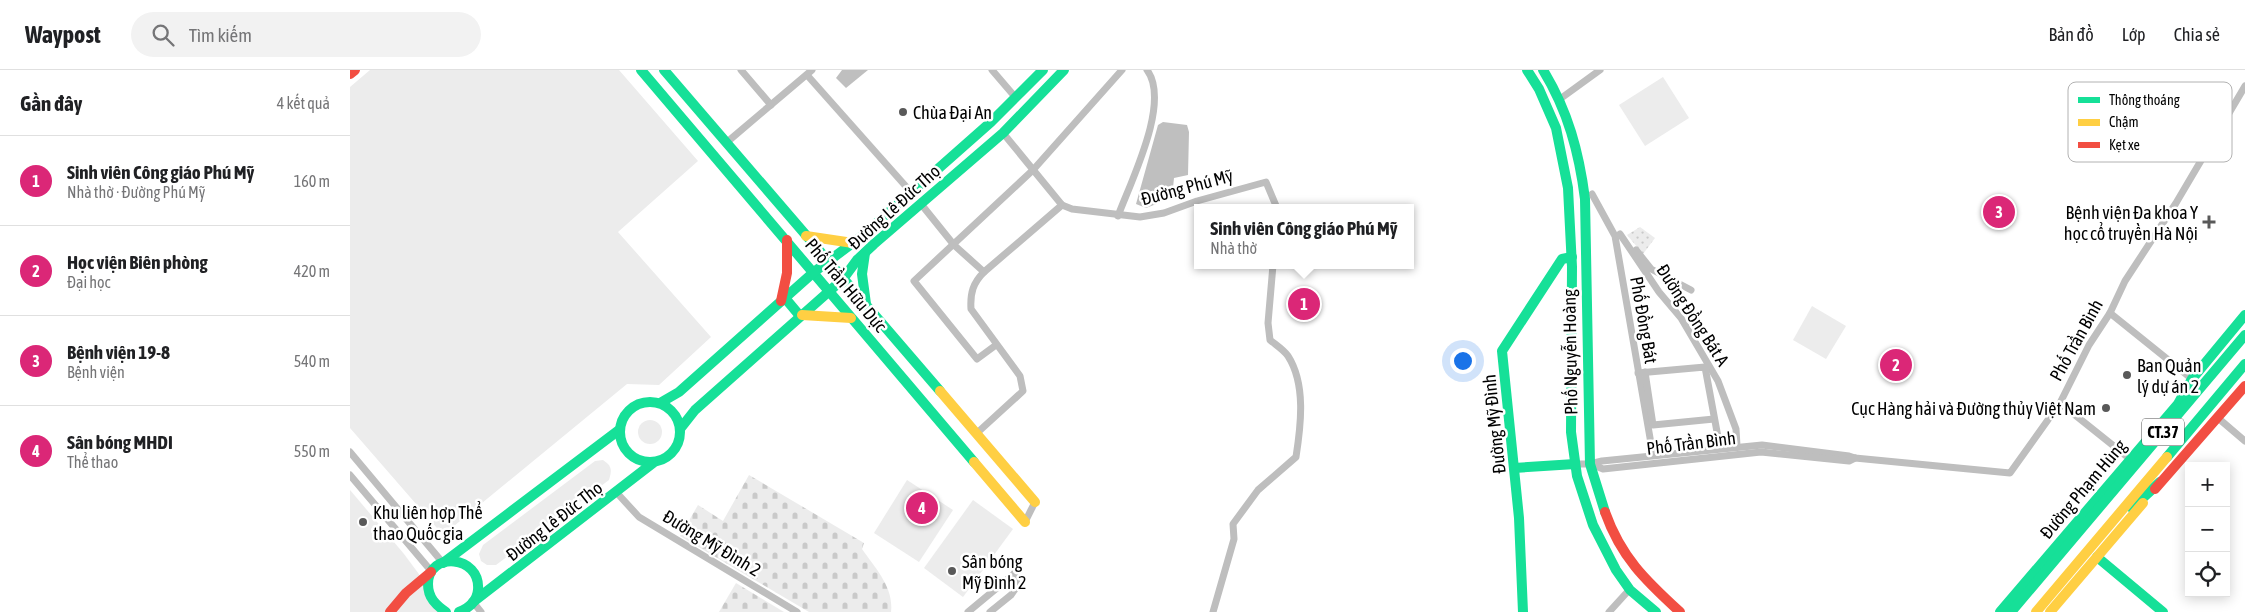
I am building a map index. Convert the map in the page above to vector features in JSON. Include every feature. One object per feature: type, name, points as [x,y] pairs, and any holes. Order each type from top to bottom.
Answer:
[{"type":"main road","points":[[350,74],[355,70]]},
{"type":"main road","name":"Phố Trần Hữu Dực","points":[[641,70],[1025,522]]},
{"type":"main road","name":"Phố Trần Hữu Dực","points":[[664,70],[1035,502]]},
{"type":"main road","name":"Đường Lê Đức Thọ","points":[[660,404],[679,392],[814,272],[862,236],[1016,98],[1043,70]]},
{"type":"main road","name":"Đường Lê Đức Thọ","points":[[680,429],[695,410],[843,278],[868,250],[1003,133],[1064,70]]},
{"type":"main road","name":"Phố Nguyễn Hoàng","points":[[1526,70],[1545,100],[1554,120],[1567,163],[1570,184],[1572,257],[1570,407],[1575,464],[1583,498],[1608,557],[1630,589],[1656,612]]},
{"type":"main road","name":"Phố Nguyễn Hoàng","points":[[1543,70],[1560,98],[1579,151],[1585,199],[1590,464],[1606,516],[1624,553],[1650,585],[1680,612]]},
{"type":"main road","points":[[795,224],[784,237],[787,273],[783,300],[801,315],[851,318]]},
{"type":"main road","points":[[806,236],[853,243]]},
{"type":"main road","points":[[862,236],[868,250],[862,274],[866,305]]},
{"type":"main road","name":"Đường Mỹ Đình","points":[[1524,612],[1514,468],[1502,351],[1562,259],[1572,257]]},
{"type":"main road","name":"Đường Phạm Hùng","points":[[2000,612],[2178,404],[2192,379],[2245,315]]},
{"type":"main road","points":[[2178,404],[2195,380],[2245,322]]},
{"type":"main road","name":"CT.37","points":[[2012,612],[2245,336]]},
{"type":"main road","name":"CT.37","points":[[2036,612],[2245,364]]},
{"type":"main road","points":[[2205,430],[2223,403],[2245,378]]},
{"type":"main road","points":[[2050,612],[2160,482],[2245,386]]},
{"type":"main road","points":[[650,402],[660,404],[669,409],[676,418],[680,429],[677,446],[672,453],[653,463],[640,461],[627,452],[622,446],[619,430],[625,414],[633,407],[650,402]]},
{"type":"main road","name":"Đường Lê Đức Thọ","points":[[432,572],[619,430]]},
{"type":"main road","points":[[2081,530],[2130,459]]},
{"type":"main road","name":"Đường Lê Đức Thọ","points":[[461,612],[617,493],[653,463]]},
{"type":"main road","name":"Phố Trần Bình","points":[[1514,468],[1575,464]]},
{"type":"main road","points":[[2095,542],[2160,482]]},
{"type":"main road","points":[[2097,557],[2163,612]]},
{"type":"main road","points":[[443,563],[456,561],[471,568],[479,583],[479,592],[474,602]]},
{"type":"main road","points":[[390,612],[406,593],[432,572]]},
{"type":"main road","points":[[432,572],[426,586],[428,595],[438,608],[446,612]]},
{"type":"street","points":[[741,70],[771,105]]},
{"type":"street","points":[[992,70],[1016,98]]},
{"type":"street","points":[[996,345],[977,359],[914,281],[1032,170],[1122,70]]},
{"type":"street","points":[[1118,216],[1154,119],[1156,100],[1152,76],[1148,70]]},
{"type":"street","points":[[1560,98],[1600,70]]},
{"type":"street","points":[[726,143],[810,72],[910,192]]},
{"type":"street","name":"Phố Trần Bình","points":[[2232,108],[2245,86]]},
{"type":"street","points":[[977,433],[1023,391],[1020,376],[971,309],[970,297],[974,282],[1062,205],[1003,133]]},
{"type":"street","name":"Phố Trần Bình","points":[[1575,464],[1590,464],[1602,461],[1737,446],[1762,445],[1855,458],[2010,473],[2060,403],[2089,345],[2110,313],[2136,264],[2200,162]]},
{"type":"street","name":"Đường Phú Mỹ","points":[[1062,205],[1072,209],[1118,216],[1140,217],[1164,213],[1197,201],[1266,182],[1274,204]]},
{"type":"street","name":"Phố Đồng Bát","points":[[1592,194],[1615,236],[1642,373],[1652,455]]},
{"type":"street","points":[[920,204],[954,244],[984,272]]},
{"type":"street","name":"Đường Đồng Bát A","points":[[1691,290],[1651,269],[1622,233],[1659,292],[1681,318],[1718,382],[1736,429],[1737,446]]},
{"type":"street","points":[[1214,612],[1234,538],[1233,524],[1258,490],[1296,457],[1301,429],[1298,382],[1287,354],[1270,340],[1268,323],[1273,269]]},
{"type":"street","points":[[2110,313],[2192,379]]},
{"type":"street","points":[[1714,419],[1653,425],[1642,373],[1704,367],[1720,448]]},
{"type":"street","points":[[2060,403],[2130,459]]},
{"type":"street","points":[[2218,418],[2245,441]]},
{"type":"street","points":[[350,452],[443,563]]},
{"type":"street","name":"Phố Trần Bình","points":[[1590,464],[1603,469],[1762,452],[1849,461],[1855,458]]},
{"type":"street","points":[[350,475],[432,572]]},
{"type":"street","name":"Đường Mỹ Đình 2","points":[[617,493],[639,517],[797,612]]},
{"type":"street","points":[[1025,522],[1035,502]]},
{"type":"street","points":[[990,612],[1011,595],[1018,585],[1015,573],[1016,563]]},
{"type":"street","points":[[968,612],[1015,573]]},
{"type":"street","points":[[1609,612],[1630,589]]},
{"type":"street","points":[[474,602],[481,612]]},
{"type":"green space","points":[[370,70],[619,70],[698,161],[618,232],[711,337],[659,385],[627,384],[443,535],[350,428],[350,87]]},
{"type":"green space","points":[[1663,77],[1689,118],[1645,146],[1619,105]]},
{"type":"green space","points":[[1640,227],[1655,238],[1643,254],[1627,235]]},
{"type":"green space","points":[[1812,306],[1846,326],[1826,359],[1793,340]]},
{"type":"green space","points":[[650,420],[659,423],[662,432],[659,441],[650,444],[641,441],[638,432],[641,423]]},
{"type":"green space","points":[[603,460],[610,468],[609,480],[496,565],[487,565],[481,561],[479,554],[483,545],[595,461]]},
{"type":"green space","points":[[749,475],[864,543],[862,549],[887,586],[890,594],[891,612],[809,612],[680,536],[698,505],[723,521]]},
{"type":"green space","points":[[907,480],[953,510],[919,562],[874,533]]},
{"type":"green space","name":"Khu liên hợp Thể thao Quốc gia","points":[[350,490],[404,554],[447,612],[350,612]]},
{"type":"green space","points":[[973,500],[1013,529],[963,597],[924,568]]},
{"type":"green space","points":[[736,583],[784,612],[719,612]]},
{"type":"shaded area","points":[[842,70],[868,70],[846,88],[836,78]]},
{"type":"shaded area","points":[[1163,122],[1187,125],[1189,132],[1188,175],[1174,178],[1172,198],[1146,208],[1136,204],[1158,125]]},
{"type":"traffic: fast","points":[[641,70],[974,462]]},
{"type":"traffic: fast","points":[[664,70],[940,391]]},
{"type":"traffic: fast","points":[[660,403],[679,392],[814,272],[862,236],[991,122],[1043,70]]},
{"type":"traffic: fast","points":[[680,429],[695,410],[843,279],[857,260],[874,244],[1003,133],[1064,70]]},
{"type":"traffic: fast","points":[[1527,70],[1539,89],[1556,128],[1568,188],[1572,267],[1571,432],[1577,476],[1593,525],[1616,570],[1630,590],[1656,612]]},
{"type":"traffic: fast","points":[[1543,70],[1566,116],[1576,148],[1585,199],[1590,464],[1605,512]]},
{"type":"traffic: fast","points":[[865,253],[862,274],[866,304]]},
{"type":"traffic: fast","points":[[1523,612],[1519,518],[1502,351],[1562,259],[1572,257]]},
{"type":"traffic: fast","points":[[785,298],[800,316]]},
{"type":"traffic: fast","points":[[2000,612],[2178,404],[2192,379],[2245,315]]},
{"type":"traffic: fast","points":[[2011,612],[2245,335]]},
{"type":"traffic: fast","points":[[2167,457],[2245,364]]},
{"type":"traffic: fast","points":[[644,402],[656,402],[667,407],[675,415],[680,426],[680,432],[678,444],[667,457],[656,462],[644,462],[633,457],[625,449],[620,438],[620,426],[625,415],[633,407],[644,402]]},
{"type":"traffic: fast","points":[[443,563],[619,430]]},
{"type":"traffic: fast","points":[[473,602],[653,463]]},
{"type":"traffic: fast","points":[[1514,468],[1575,464]]},
{"type":"traffic: fast","points":[[2132,508],[2160,482]]},
{"type":"traffic: fast","points":[[2097,557],[2163,612]]},
{"type":"traffic: fast","points":[[446,612],[433,601],[428,589],[430,573],[436,566],[445,562],[463,564],[477,578],[478,590],[476,598],[466,609],[459,612]]},
{"type":"traffic: slow","points":[[806,236],[853,243]]},
{"type":"traffic: slow","points":[[802,315],[851,318]]},
{"type":"traffic: slow","points":[[940,391],[1035,502]]},
{"type":"traffic: slow","points":[[2036,612],[2167,457]]},
{"type":"traffic: slow","points":[[974,462],[1025,522]]},
{"type":"traffic: slow","points":[[2050,612],[2143,503]]},
{"type":"traffic: jam","points":[[350,74],[355,70]]},
{"type":"traffic: jam","points":[[781,301],[787,273],[787,240]]},
{"type":"traffic: jam","points":[[2155,489],[2245,386]]},
{"type":"traffic: jam","points":[[1605,512],[1611,528],[1635,567],[1680,612]]},
{"type":"traffic: jam","points":[[390,612],[406,593],[431,572]]},
{"type":"place","name":"Chùa Đại An","points":[[903,112]]},
{"type":"place","name":"Bệnh viện 19-8","points":[[1999,212]]},
{"type":"place","name":"Bệnh viện Đa khoa Y học cổ truyền Hà Nội","points":[[2209,222]]},
{"type":"place","name":"Sinh viên Công giáo Phú Mỹ","points":[[1304,304]]},
{"type":"place","name":"Học viện Biên phòng","points":[[1896,365]]},
{"type":"place","name":"Ban Quản lý dự án 2","points":[[2127,375]]},
{"type":"place","name":"Cục Hàng hải và Đường thủy Việt Nam","points":[[2106,408]]},
{"type":"place","name":"Sân bóng MHDI","points":[[922,508]]},
{"type":"place","name":"Khu liên hợp Thể thao Quốc gia","points":[[363,522]]},
{"type":"place","name":"Sân bóng Mỹ Đình 2","points":[[952,571]]}]
